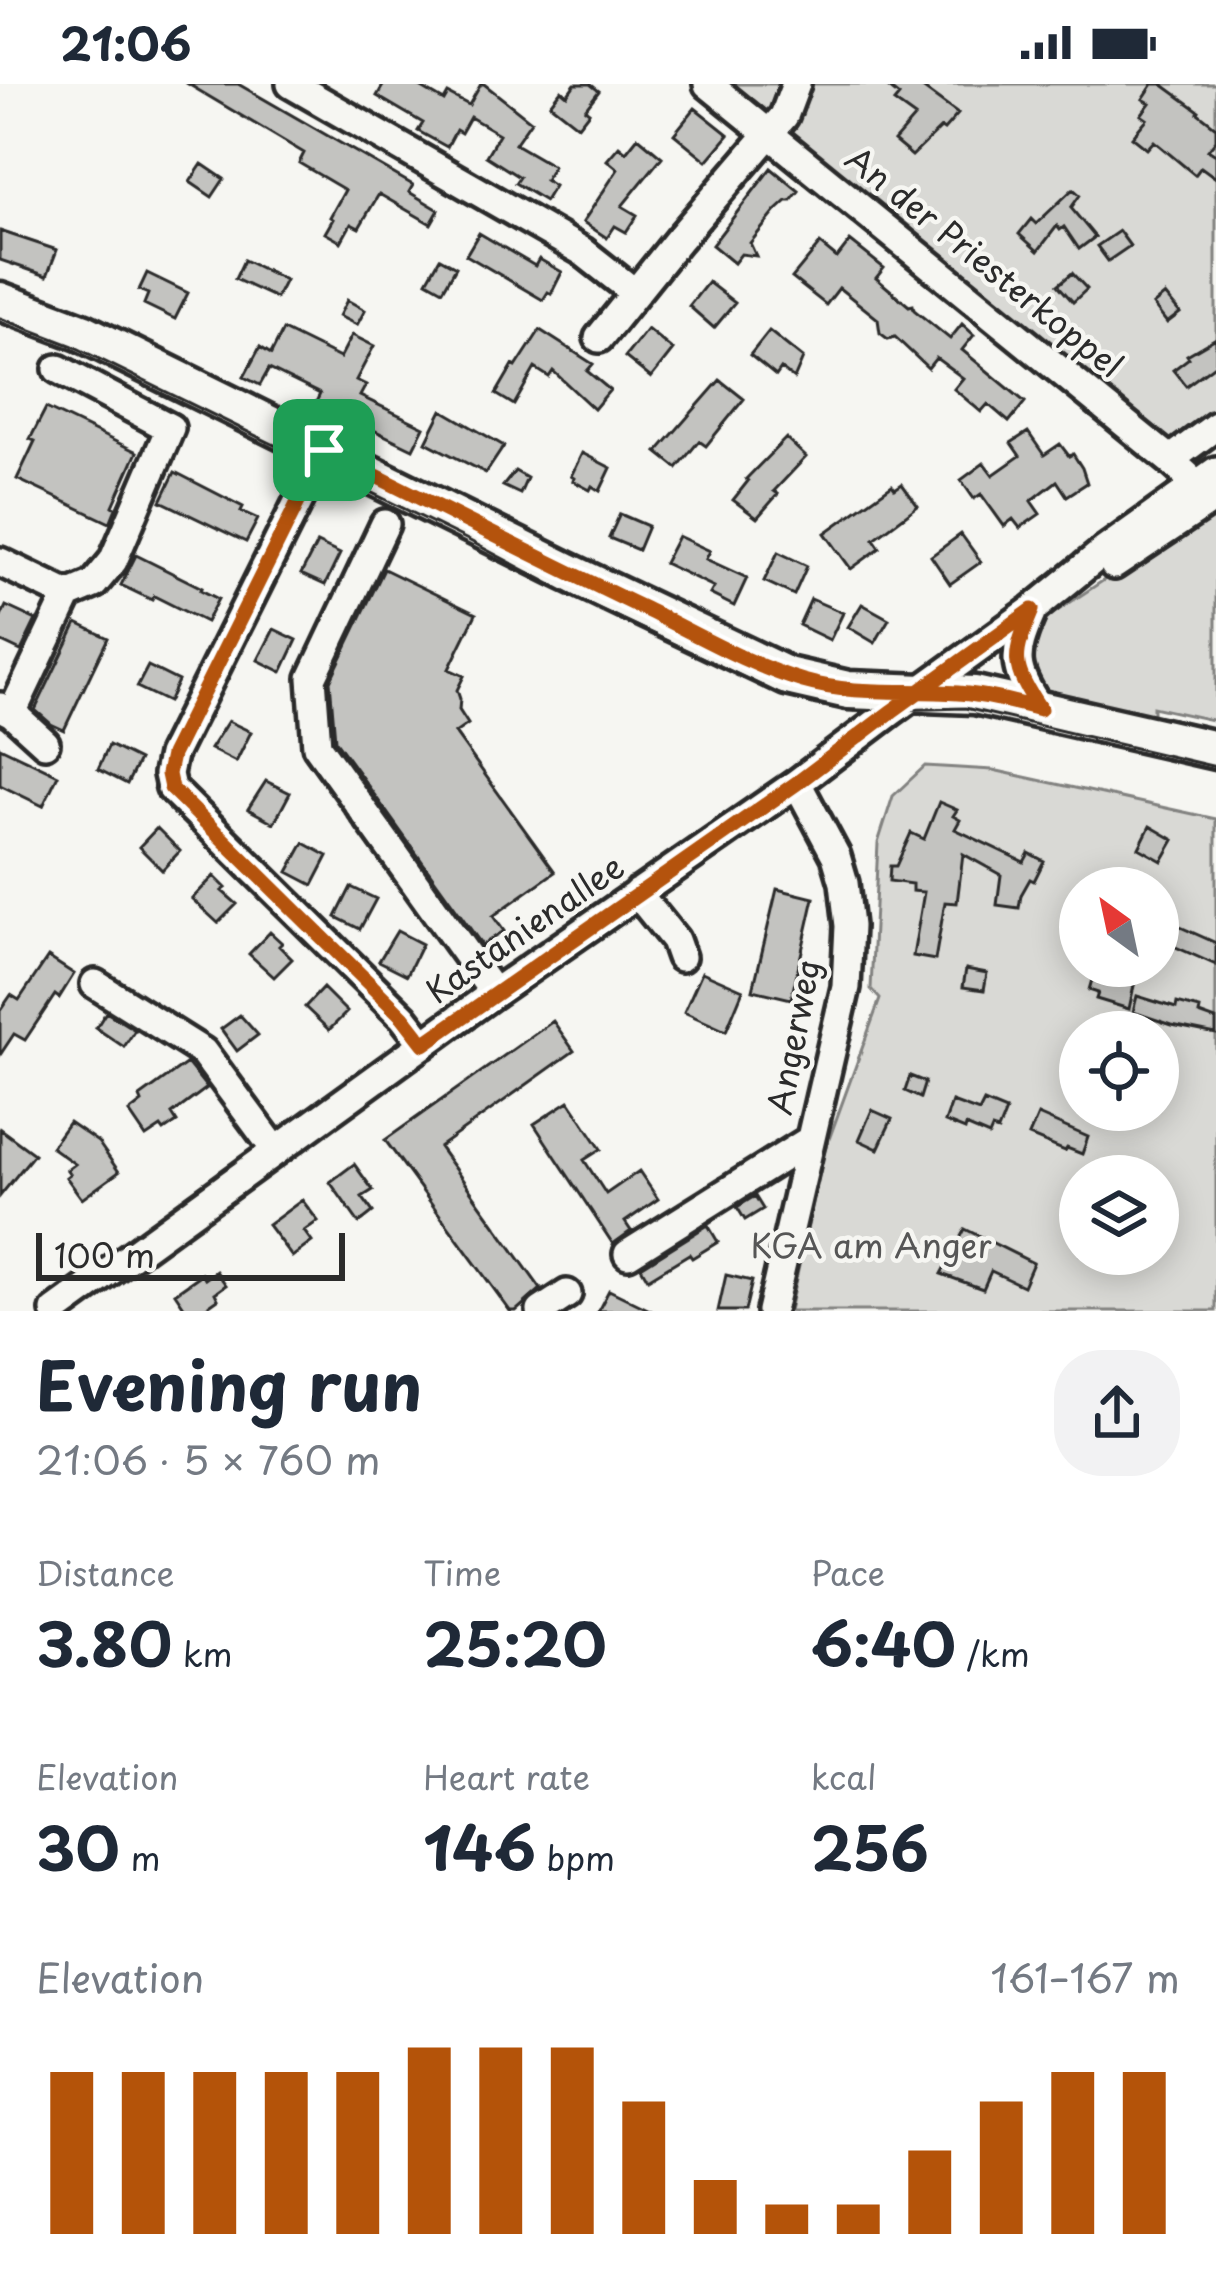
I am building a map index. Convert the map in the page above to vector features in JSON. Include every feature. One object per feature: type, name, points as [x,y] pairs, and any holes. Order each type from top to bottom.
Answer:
[{"type":"main road","points":[[0,301],[82,332],[787,676],[848,690],[975,695],[1216,750]]},
{"type":"street","points":[[291,84],[582,251],[634,292]]},
{"type":"street","name":"An der Priesterkoppel","points":[[708,84],[1170,460],[1211,488]]},
{"type":"street","points":[[599,338],[784,116],[796,84]]},
{"type":"street","points":[[45,743],[6,710],[68,595],[94,584],[112,561],[170,428],[58,369]]},
{"type":"street","points":[[1170,460],[1216,426]]},
{"type":"street","points":[[324,450],[172,755],[168,774],[171,788],[403,1017],[424,1044]]},
{"type":"street","name":"Kastanienallee","points":[[55,1311],[494,993],[797,783],[1034,609],[1104,550],[1211,488]]},
{"type":"street","points":[[385,524],[312,678],[316,746],[494,993]]},
{"type":"street","points":[[0,562],[68,595]]},
{"type":"street","points":[[1034,609],[1016,658],[1022,681],[1040,709]]},
{"type":"street","name":"Angerweg","points":[[771,1311],[846,987],[849,926],[839,864],[797,783]]},
{"type":"street","points":[[637,893],[675,940],[681,957]]},
{"type":"street","points":[[95,984],[203,1052],[276,1151]]},
{"type":"street","points":[[628,1254],[810,1140]]},
{"type":"street","points":[[541,1311],[567,1294]]},
{"type":"green space","points":[[722,84],[791,84],[769,123]]},
{"type":"green space","points":[[800,84],[1216,84],[1216,422],[1173,453],[782,133]]},
{"type":"green space","points":[[1216,506],[1216,721],[1153,707],[1153,722],[1033,692],[1027,640],[1039,623]]},
{"type":"green space","name":"KGA am Anger","points":[[925,766],[993,770],[1216,819],[1216,1311],[789,1311],[824,1153],[880,999],[871,989],[878,843],[893,796]]},
{"type":"building","points":[[188,84],[238,84],[413,185],[409,192],[439,210],[431,224],[379,194],[359,228],[351,224],[341,242],[325,233],[345,190],[299,163],[304,153]]},
{"type":"building","points":[[384,84],[415,84],[444,101],[448,94],[469,105],[484,84],[531,121],[515,144],[553,166],[545,180],[554,186],[545,201],[515,183],[519,177],[486,156],[499,134],[470,117],[447,147],[418,131],[423,123],[377,96]]},
{"type":"building","points":[[575,84],[590,84],[599,91],[578,126],[550,104],[561,90],[567,95]]},
{"type":"building","points":[[884,84],[917,84],[958,114],[912,156],[894,141],[915,117],[894,102],[899,96]]},
{"type":"building","points":[[1153,84],[1162,84],[1216,127],[1216,140],[1208,150],[1216,155],[1216,178],[1201,167],[1195,175],[1154,141],[1147,149],[1132,137],[1147,119],[1141,115],[1150,103],[1143,99]]},
{"type":"building","points":[[695,108],[729,135],[707,161],[674,134]]},
{"type":"building","points":[[638,137],[662,157],[622,206],[637,215],[626,232],[615,226],[607,238],[583,222],[618,169],[607,160],[619,146],[626,152]]},
{"type":"building","points":[[202,164],[224,179],[212,197],[190,182]]},
{"type":"building","points":[[771,168],[799,191],[750,243],[756,256],[741,254],[734,263],[712,245]]},
{"type":"building","points":[[1073,189],[1080,195],[1071,208],[1095,237],[1079,249],[1064,227],[1057,226],[1038,251],[1019,234],[1031,219],[1036,224]]},
{"type":"building","points":[[0,231],[57,250],[47,276],[0,260]]},
{"type":"building","points":[[1119,231],[1130,246],[1108,261],[1097,246]]},
{"type":"building","points":[[479,233],[535,266],[539,259],[562,272],[551,294],[543,300],[466,255]]},
{"type":"building","points":[[850,241],[884,268],[876,278],[950,339],[962,324],[974,335],[962,350],[1025,402],[1009,422],[988,404],[981,412],[954,389],[963,378],[936,358],[928,368],[895,337],[888,339],[880,333],[878,319],[839,288],[826,305],[792,278],[820,244],[837,258]]},
{"type":"building","points":[[440,258],[456,267],[443,290],[427,281]]},
{"type":"building","points":[[244,260],[285,280],[276,298],[235,279]]},
{"type":"building","points":[[147,273],[188,293],[175,319],[144,304],[148,294],[139,290]]},
{"type":"building","points":[[1072,273],[1087,289],[1073,302],[1058,285]]},
{"type":"building","points":[[708,282],[735,303],[714,328],[689,306]]},
{"type":"building","points":[[1165,295],[1180,313],[1167,323],[1153,305]]},
{"type":"building","points":[[347,300],[365,310],[357,325],[339,316]]},
{"type":"building","points":[[647,329],[673,350],[651,378],[625,357]]},
{"type":"building","points":[[283,330],[340,358],[352,335],[374,346],[356,380],[366,385],[360,396],[424,427],[413,449],[316,402],[320,394],[269,369],[260,385],[244,377],[260,347],[271,354]]},
{"type":"building","points":[[540,330],[593,364],[587,371],[610,390],[594,409],[553,371],[549,377],[535,368],[514,405],[496,394]]},
{"type":"building","points":[[769,331],[803,358],[794,379],[781,369],[776,376],[750,355]]},
{"type":"building","points":[[1216,338],[1216,364],[1186,386],[1173,370],[1187,355]]},
{"type":"building","points":[[720,380],[744,399],[706,446],[699,441],[677,468],[657,452]]},
{"type":"building","points":[[46,408],[137,452],[110,523],[17,479]]},
{"type":"building","points":[[442,410],[504,446],[486,473],[426,442]]},
{"type":"building","points":[[1028,432],[1044,455],[1060,444],[1069,456],[1073,454],[1087,483],[1067,496],[1057,481],[1031,501],[1040,514],[1020,528],[1013,519],[1004,526],[981,494],[974,499],[961,480],[984,463],[993,475],[1020,456],[1011,443]]},
{"type":"building","points":[[786,438],[806,457],[774,491],[778,494],[757,518],[733,500],[746,479]]},
{"type":"building","points":[[582,453],[611,468],[600,491],[573,481]]},
{"type":"building","points":[[515,471],[527,478],[520,494],[503,486]]},
{"type":"building","points":[[175,472],[258,519],[246,542],[161,501]]},
{"type":"building","points":[[902,484],[918,506],[874,539],[880,548],[851,569],[825,533],[892,485],[895,489]]},
{"type":"building","points":[[620,514],[648,526],[638,550],[609,538]]},
{"type":"building","points":[[961,534],[981,562],[950,584],[931,556]]},
{"type":"building","points":[[678,536],[710,551],[706,559],[747,578],[734,606],[710,594],[714,587],[664,563]]},
{"type":"building","points":[[317,543],[340,554],[325,585],[301,574]]},
{"type":"building","points":[[778,552],[807,566],[794,595],[764,581]]},
{"type":"building","points":[[136,555],[218,599],[206,622],[121,585]]},
{"type":"building","points":[[384,569],[476,614],[449,669],[464,676],[457,690],[459,710],[468,724],[455,733],[555,872],[493,916],[504,931],[482,945],[335,740],[330,681]]},
{"type":"building","points":[[811,599],[843,613],[830,640],[799,625]]},
{"type":"building","points":[[862,604],[889,619],[875,643],[848,627]]},
{"type":"building","points":[[6,606],[36,620],[21,651],[0,641],[0,619]]},
{"type":"building","points":[[77,623],[108,638],[64,730],[35,710]]},
{"type":"building","points":[[274,629],[297,640],[282,672],[258,660]]},
{"type":"building","points":[[148,666],[178,681],[168,702],[137,687]]},
{"type":"building","points":[[228,721],[251,732],[236,762],[210,749]]},
{"type":"building","points":[[109,745],[139,760],[127,784],[98,769]]},
{"type":"building","points":[[0,747],[58,775],[43,806],[0,785]]},
{"type":"building","points":[[266,781],[290,793],[274,823],[248,809]]},
{"type":"building","points":[[939,802],[957,810],[953,816],[960,820],[955,829],[1024,862],[1029,853],[1044,861],[1021,895],[1019,908],[997,905],[1001,875],[963,854],[957,903],[945,902],[935,960],[913,956],[924,892],[912,891],[912,884],[889,881],[890,866],[896,866],[911,833],[924,839]]},
{"type":"building","points":[[1150,826],[1174,840],[1162,861],[1139,848]]},
{"type":"building","points":[[157,828],[180,851],[162,870],[139,847]]},
{"type":"building","points":[[304,843],[328,856],[313,885],[288,872]]},
{"type":"building","points":[[214,876],[237,904],[218,923],[192,899]]},
{"type":"building","points":[[351,887],[376,899],[360,929],[336,917]]},
{"type":"building","points":[[777,889],[814,898],[791,999],[753,990]]},
{"type":"building","points":[[1179,926],[1216,943],[1216,965],[1179,948]]},
{"type":"building","points":[[397,931],[422,944],[407,975],[379,961]]},
{"type":"building","points":[[270,932],[292,959],[274,977],[249,954]]},
{"type":"building","points":[[48,957],[74,974],[25,1040],[14,1034],[0,1055],[0,1011],[11,995],[19,1000]]},
{"type":"building","points":[[966,969],[987,973],[984,990],[963,987]]},
{"type":"building","points":[[702,972],[743,990],[726,1031],[684,1012]]},
{"type":"building","points":[[1134,987],[1129,1009],[1096,999],[1098,993],[1089,990]]},
{"type":"building","points":[[323,988],[347,1012],[329,1030],[305,1007]]},
{"type":"building","points":[[1137,996],[1176,1008],[1177,1003],[1200,1009],[1199,1014],[1216,1020],[1216,1034],[1179,1026],[1179,1011],[1133,1011]]},
{"type":"building","points":[[106,1012],[135,1030],[124,1047],[96,1028]]},
{"type":"building","points":[[240,1015],[258,1035],[237,1051],[221,1029]]},
{"type":"building","points":[[553,1021],[574,1051],[439,1147],[541,1289],[510,1311],[385,1140]]},
{"type":"building","points":[[187,1063],[207,1088],[172,1114],[177,1122],[146,1137],[129,1112],[142,1102],[140,1097]]},
{"type":"building","points":[[910,1076],[925,1082],[920,1098],[905,1091]]},
{"type":"building","points":[[569,1101],[601,1149],[584,1160],[606,1194],[639,1171],[658,1199],[625,1222],[631,1231],[613,1244],[534,1124]]},
{"type":"building","points":[[952,1102],[979,1112],[984,1102],[1006,1111],[998,1131],[992,1129],[989,1136],[945,1122]]},
{"type":"building","points":[[872,1110],[892,1119],[878,1149],[859,1140]]},
{"type":"building","points":[[1038,1115],[1059,1124],[1059,1131],[1088,1137],[1082,1154],[1029,1136]]},
{"type":"building","points":[[69,1122],[98,1142],[119,1172],[82,1199],[66,1177],[75,1164],[51,1147]]},
{"type":"building","points":[[0,1129],[34,1154],[0,1196]]},
{"type":"building","points":[[354,1164],[373,1190],[362,1197],[373,1212],[359,1223],[330,1182]]},
{"type":"building","points":[[755,1196],[763,1209],[745,1220],[737,1207]]},
{"type":"building","points":[[302,1200],[318,1221],[304,1231],[312,1242],[292,1257],[268,1225]]},
{"type":"building","points":[[708,1225],[718,1242],[648,1279],[641,1267]]},
{"type":"building","points":[[965,1229],[1033,1263],[1023,1286],[991,1271],[983,1289],[941,1274]]},
{"type":"building","points":[[216,1271],[226,1285],[215,1293],[218,1299],[201,1311],[187,1311],[175,1293],[202,1274],[205,1279]]},
{"type":"building","points":[[726,1275],[752,1281],[745,1311],[718,1311]]},
{"type":"building","points":[[609,1290],[652,1311],[598,1311]]},
{"type":"tram line","points":[[0,318],[73,346],[779,694],[854,711],[965,708],[1216,767]]},
{"type":"route","points":[[324,450],[172,755],[168,774],[171,788],[403,1017],[424,1044],[842,751],[892,711],[918,692],[1032,610],[1016,658],[1022,681],[1040,709],[957,693],[937,692],[918,692],[870,692],[848,690],[787,676],[324,450]]}]
